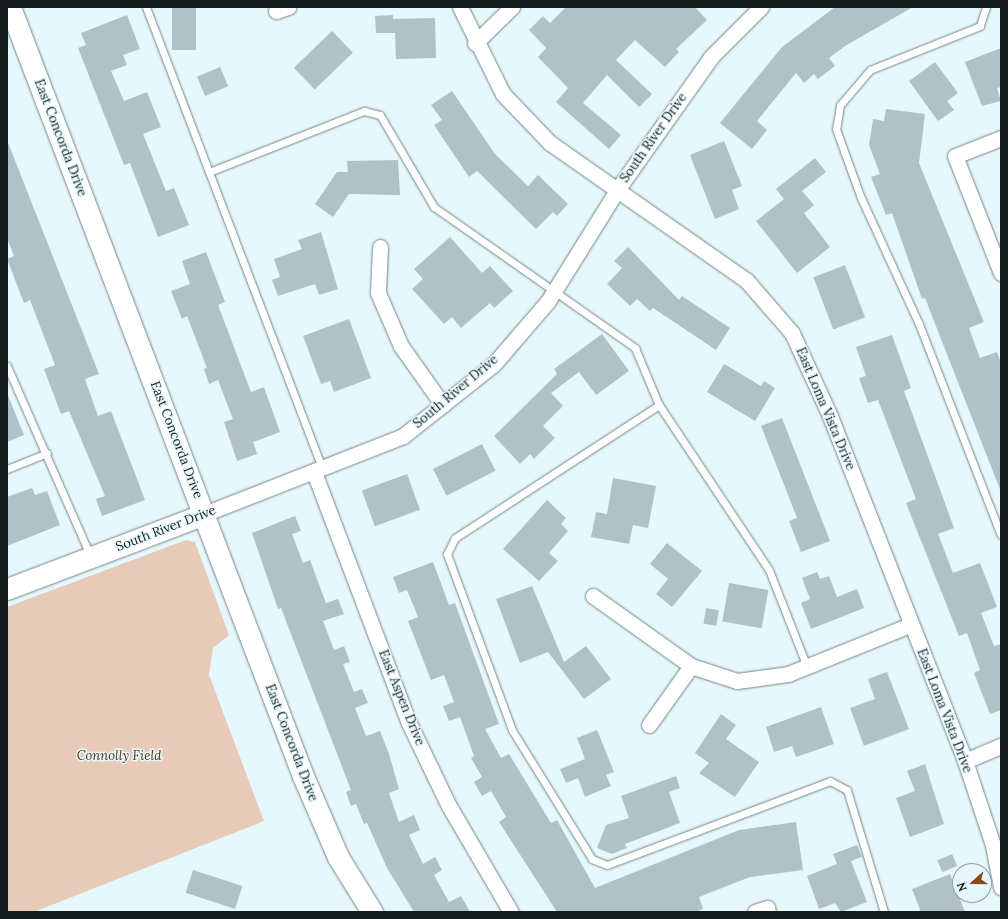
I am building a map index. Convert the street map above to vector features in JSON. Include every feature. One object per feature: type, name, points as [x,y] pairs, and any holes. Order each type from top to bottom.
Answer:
[{"type":"street","name":"East Concorda Drive","points":[[10,7],[303,776],[338,857],[372,912]]},
{"type":"street","name":"East Loma Vista Drive","points":[[460,7],[475,43],[503,94],[539,132],[617,190],[746,280],[792,333],[830,416],[964,761],[993,845],[1001,887]]},
{"type":"street","points":[[475,43],[512,7]]},
{"type":"street","name":"South River Drive","points":[[7,589],[403,436],[443,406],[494,364],[554,290],[617,190],[711,57],[761,7]]},
{"type":"street","points":[[1001,138],[955,156],[1001,273]]},
{"type":"street","points":[[380,247],[378,293],[401,346],[443,406]]},
{"type":"street","name":"East Aspen Drive","points":[[318,470],[409,723],[449,806],[511,912]]},
{"type":"street","points":[[593,596],[691,666],[737,681],[788,674],[910,625]]},
{"type":"street","points":[[649,725],[691,666]]},
{"type":"street","points":[[964,761],[1001,746]]},
{"type":"lane","points":[[146,7],[209,172],[318,470]]},
{"type":"lane","points":[[986,7],[980,26],[870,70],[840,105],[836,129],[861,198],[934,358],[1001,535]]},
{"type":"lane","points":[[209,172],[364,111],[380,115],[434,207],[635,348],[659,404],[768,570],[806,667]]},
{"type":"lane","points":[[7,366],[47,453],[91,557]]},
{"type":"lane","points":[[659,404],[455,538],[447,554],[512,730],[592,859],[607,865],[830,781],[847,790],[884,912]]},
{"type":"lane","points":[[7,468],[47,453]]},
{"type":"green space","name":"Connolly Field","points":[[186,540],[195,542],[229,635],[213,648],[209,675],[264,821],[34,912],[7,912],[7,607]]},
{"type":"building","points":[[172,7],[196,7],[196,50],[172,50]]},
{"type":"building","points":[[566,7],[695,7],[707,20],[676,49],[679,52],[665,67],[635,40],[616,60],[652,94],[639,107],[607,75],[583,103],[621,135],[609,149],[556,102],[568,88],[538,57],[546,48],[529,30],[543,16],[550,23]]},
{"type":"building","points":[[835,7],[913,7],[845,46],[829,58],[835,66],[818,79],[814,74],[804,83],[796,73],[757,121],[767,130],[752,149],[720,123],[782,47]]},
{"type":"building","points":[[127,15],[140,49],[123,55],[127,65],[111,71],[124,101],[147,92],[161,127],[143,134],[166,191],[174,188],[189,225],[158,237],[130,163],[124,165],[78,48],[86,45],[81,33]]},
{"type":"building","points":[[393,15],[393,19],[435,18],[436,58],[396,59],[395,33],[376,33],[375,16]]},
{"type":"building","points":[[332,31],[353,53],[315,89],[294,68]]},
{"type":"building","points":[[1001,48],[1001,87],[997,88],[1001,101],[982,106],[965,62]]},
{"type":"building","points":[[935,62],[958,93],[947,101],[954,110],[938,121],[909,81]]},
{"type":"building","points":[[220,67],[228,86],[205,96],[197,77]]},
{"type":"building","points":[[452,91],[495,154],[528,186],[538,175],[568,204],[557,216],[553,212],[536,229],[477,171],[469,177],[434,125],[442,120],[431,105]]},
{"type":"building","points":[[886,109],[925,114],[919,163],[984,322],[969,328],[980,358],[997,352],[1001,363],[1001,492],[925,298],[922,299],[892,213],[886,215],[871,177],[880,174],[869,145],[873,119],[884,121]]},
{"type":"building","points":[[7,140],[99,374],[85,379],[98,416],[111,411],[145,500],[102,516],[96,499],[105,496],[69,411],[61,414],[44,369],[55,365],[30,300],[24,303],[7,259],[14,256],[7,238]]},
{"type":"building","points":[[724,141],[742,186],[732,190],[739,209],[715,219],[690,155]]},
{"type":"building","points":[[815,158],[826,172],[802,191],[814,205],[804,213],[830,247],[797,273],[756,221],[784,199],[776,189]]},
{"type":"building","points":[[398,160],[400,195],[349,194],[333,217],[315,204],[337,172],[348,172],[347,161]]},
{"type":"building","points":[[321,232],[338,289],[319,295],[315,284],[278,296],[272,280],[280,277],[274,259],[302,249],[298,240]]},
{"type":"building","points":[[450,237],[482,273],[490,266],[513,291],[494,308],[490,303],[461,328],[452,317],[444,324],[412,289],[423,279],[414,269]]},
{"type":"building","points":[[628,247],[679,300],[682,296],[730,328],[716,350],[653,308],[650,311],[637,299],[630,306],[607,284],[622,268],[614,261]]},
{"type":"building","points":[[206,252],[225,302],[218,305],[251,392],[264,387],[280,432],[253,442],[257,454],[237,461],[224,422],[233,419],[218,380],[209,384],[204,369],[207,368],[187,316],[182,319],[171,291],[190,284],[182,261]]},
{"type":"building","points":[[845,265],[865,317],[833,329],[813,277]]},
{"type":"building","points":[[349,319],[371,378],[334,392],[330,381],[321,384],[303,336]]},
{"type":"building","points":[[602,334],[629,371],[596,395],[579,372],[551,393],[563,406],[543,426],[555,438],[534,459],[530,454],[520,464],[494,436],[557,374],[554,369]]},
{"type":"building","points":[[892,335],[911,388],[904,391],[954,528],[938,534],[953,573],[980,563],[997,607],[981,613],[994,646],[1001,644],[1001,710],[990,714],[974,673],[980,670],[967,633],[959,636],[906,503],[916,499],[878,400],[868,403],[859,378],[866,376],[856,347]]},
{"type":"building","points":[[724,364],[761,386],[764,381],[775,388],[755,421],[707,392]]},
{"type":"building","points":[[7,393],[24,435],[7,442]]},
{"type":"building","points":[[782,418],[830,541],[801,552],[789,521],[797,518],[761,426]]},
{"type":"building","points":[[482,444],[496,471],[447,496],[433,469]]},
{"type":"building","points":[[407,474],[420,510],[375,526],[362,490]]},
{"type":"building","points":[[613,478],[656,486],[648,528],[633,525],[629,544],[591,537],[596,512],[607,514]]},
{"type":"building","points":[[32,488],[35,495],[47,491],[60,525],[7,546],[7,497]]},
{"type":"building","points":[[547,500],[566,518],[561,524],[568,531],[549,553],[558,561],[539,581],[503,549]]},
{"type":"building","points":[[295,516],[301,531],[292,534],[303,563],[310,560],[326,603],[338,599],[344,614],[323,621],[334,650],[344,646],[350,662],[343,664],[354,692],[362,689],[368,703],[355,708],[366,736],[380,731],[389,754],[399,789],[389,793],[399,822],[414,815],[420,830],[409,835],[423,864],[435,857],[442,870],[434,875],[449,902],[461,896],[470,912],[414,912],[387,868],[367,823],[364,824],[356,804],[351,806],[346,792],[351,790],[281,608],[278,609],[252,533]]},
{"type":"building","points":[[667,543],[702,571],[672,607],[656,594],[668,579],[650,564]]},
{"type":"building","points":[[433,562],[449,605],[455,603],[499,724],[485,729],[501,758],[509,754],[551,823],[557,820],[595,888],[739,830],[796,822],[803,870],[750,877],[699,897],[703,909],[695,912],[557,912],[499,822],[506,817],[491,791],[482,796],[474,782],[482,777],[471,758],[474,756],[460,717],[449,721],[443,706],[454,702],[444,675],[431,680],[408,621],[418,617],[407,590],[399,593],[393,577]]},
{"type":"building","points":[[817,572],[820,579],[829,576],[837,597],[857,589],[864,608],[811,629],[801,603],[810,599],[802,578]]},
{"type":"building","points":[[729,583],[768,590],[762,628],[722,621]]},
{"type":"building","points":[[532,586],[564,662],[586,646],[611,679],[584,699],[548,652],[520,663],[496,599]]},
{"type":"building","points":[[706,608],[719,610],[716,626],[703,624]]},
{"type":"building","points":[[887,672],[909,729],[864,746],[850,708],[875,699],[868,679]]},
{"type":"building","points":[[821,707],[834,744],[796,757],[792,746],[774,752],[766,727]]},
{"type":"building","points":[[721,714],[736,725],[726,739],[759,762],[735,797],[699,773],[709,763],[695,753]]},
{"type":"building","points":[[597,730],[614,772],[606,775],[611,786],[585,797],[578,778],[566,783],[560,769],[585,759],[577,738]]},
{"type":"building","points":[[925,764],[944,824],[910,837],[896,798],[915,791],[907,771]]},
{"type":"building","points":[[676,776],[680,788],[669,792],[680,823],[625,844],[627,848],[612,854],[597,848],[606,825],[629,818],[621,796]]},
{"type":"building","points":[[857,845],[862,857],[851,861],[867,902],[841,912],[835,903],[819,909],[807,876],[837,864],[833,854]]},
{"type":"building","points":[[952,854],[956,863],[952,863],[952,868],[942,872],[937,860]]},
{"type":"building","points":[[193,870],[242,886],[235,909],[186,893]]},
{"type":"building","points":[[950,874],[952,879],[952,903],[961,903],[965,912],[921,912],[912,889]]}]
